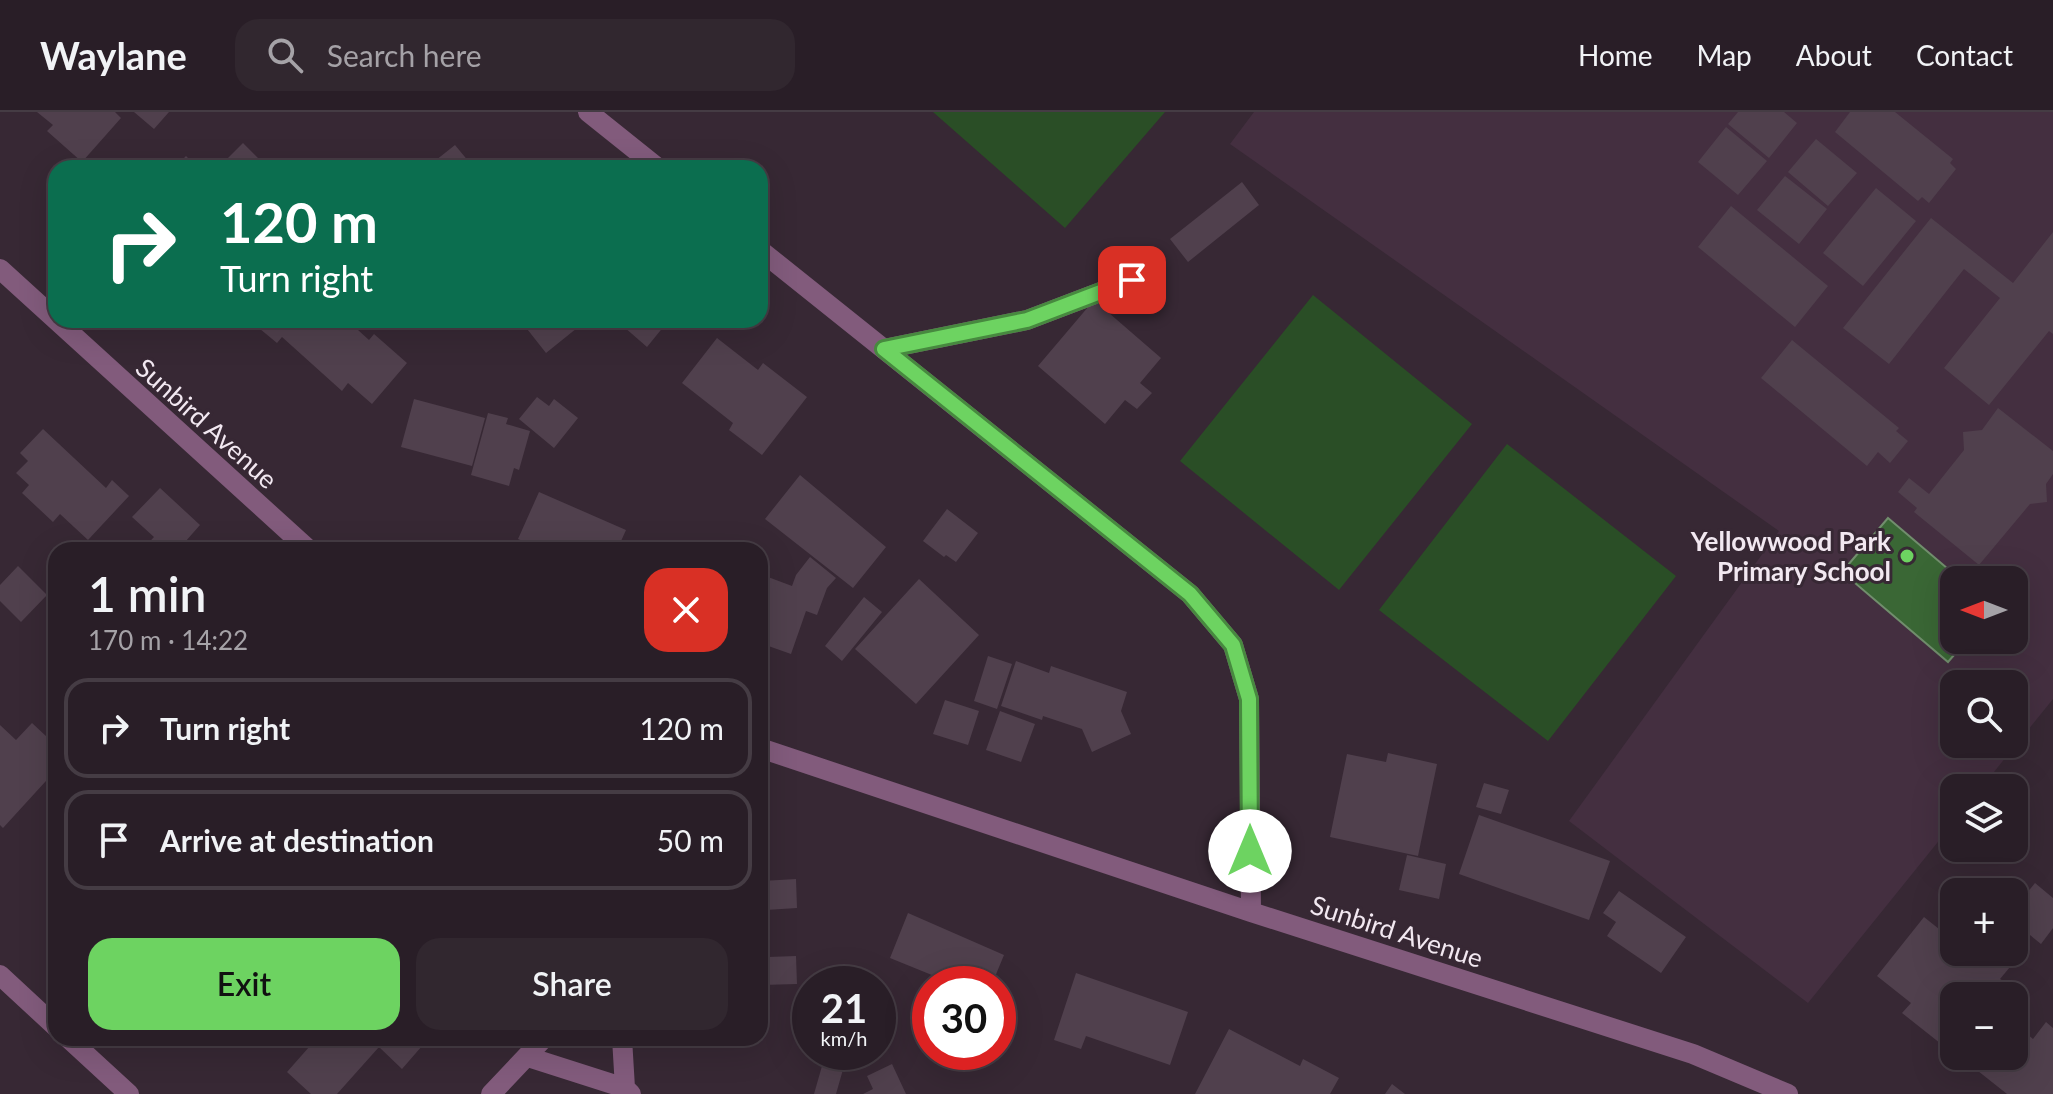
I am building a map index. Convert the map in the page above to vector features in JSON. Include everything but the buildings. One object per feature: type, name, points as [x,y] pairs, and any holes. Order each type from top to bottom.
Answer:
[{"type":"street","points":[[588,112],[648,160]]},
{"type":"street","points":[[768,256],[1190,594],[1233,645],[1249,699],[1251,912]]},
{"type":"street","name":"Sunbird Avenue","points":[[0,269],[48,313]]},
{"type":"street","points":[[884,349],[1027,320],[1132,280]]},
{"type":"street","name":"Sunbird Avenue","points":[[65,328],[300,542]]},
{"type":"street","name":"Sunbird Avenue","points":[[768,751],[1251,912],[1693,1054],[1788,1094]]},
{"type":"street","points":[[0,975],[48,1020]]},
{"type":"street","points":[[77,1046],[129,1094]]},
{"type":"street","points":[[491,1094],[537,1046]]},
{"type":"street","points":[[528,1057],[628,1091],[623,1046]]},
{"type":"shaded area","points":[[933,112],[1165,112],[1065,228]]},
{"type":"shaded area","name":"Yellowwood Park Primary School","points":[[1254,112],[2053,112],[2053,699],[2028,730],[2028,670],[1940,670],[1940,758],[2005,758],[1992,774],[1940,774],[1940,839],[1808,1003],[1569,821],[1779,531],[1230,144]]},
{"type":"shaded area","points":[[1313,295],[1472,424],[1339,590],[1180,461]]},
{"type":"shaded area","points":[[1507,444],[1676,576],[1548,741],[1379,610]]},
{"type":"shaded area","points":[[1888,518],[1945,566],[1940,566],[1940,654],[1955,654],[1948,662],[1842,572]]},
{"type":"place","name":"Yellowwood Park Primary School","points":[[1907,556]]},
{"type":"route","points":[[1132,280],[1027,320],[884,349],[1190,594],[1233,645],[1249,699],[1250,851]]}]
